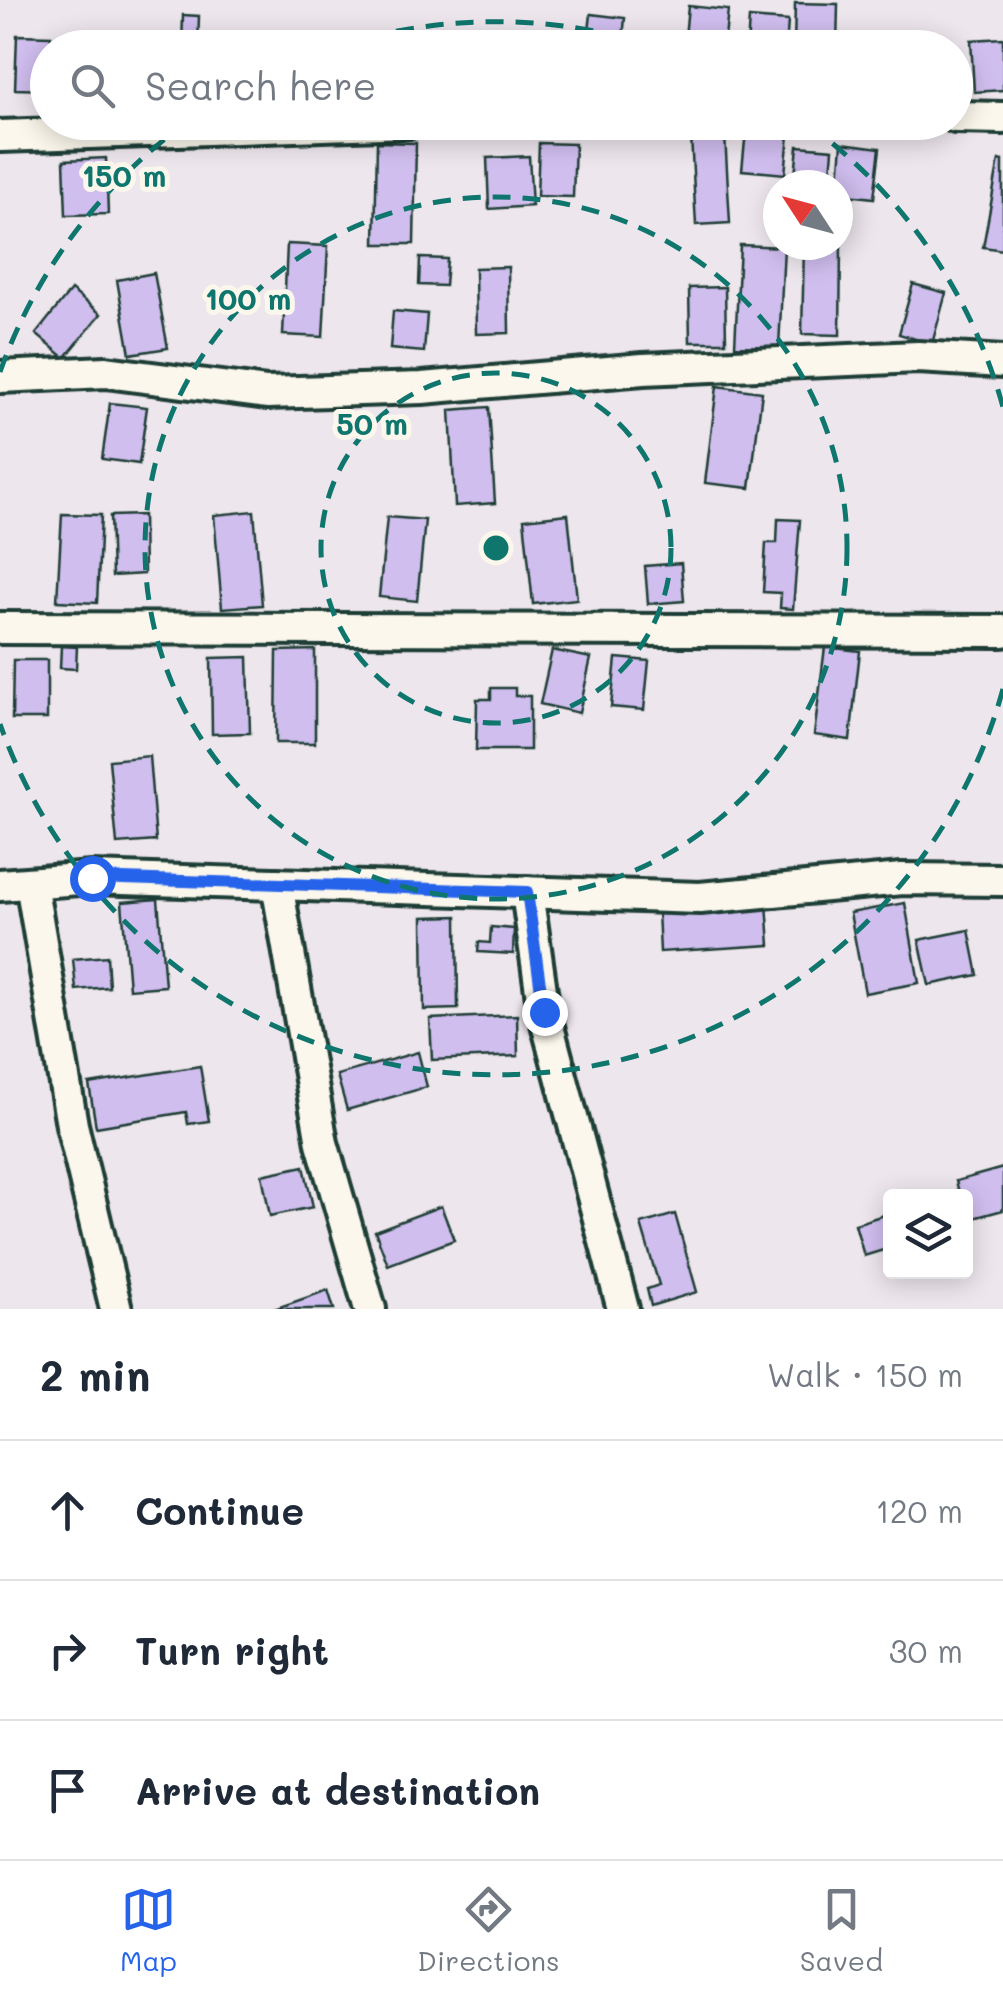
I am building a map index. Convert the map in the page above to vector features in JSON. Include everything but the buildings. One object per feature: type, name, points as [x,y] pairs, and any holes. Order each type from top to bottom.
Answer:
[{"type":"street","points":[[973,117],[1003,118]]},
{"type":"street","points":[[0,136],[30,135]]},
{"type":"street","points":[[0,377],[106,372],[267,393],[422,388],[643,368],[918,358],[1003,362]]},
{"type":"street","points":[[0,628],[1003,631]]},
{"type":"street","points":[[0,885],[92,878],[700,898],[902,878],[1003,880]]},
{"type":"street","points":[[31,883],[72,1125],[116,1309]]},
{"type":"street","points":[[277,884],[322,1143],[370,1309]]},
{"type":"street","points":[[527,892],[544,1012],[623,1309]]},
{"type":"route","points":[[92,878],[527,892],[544,1012]]}]
